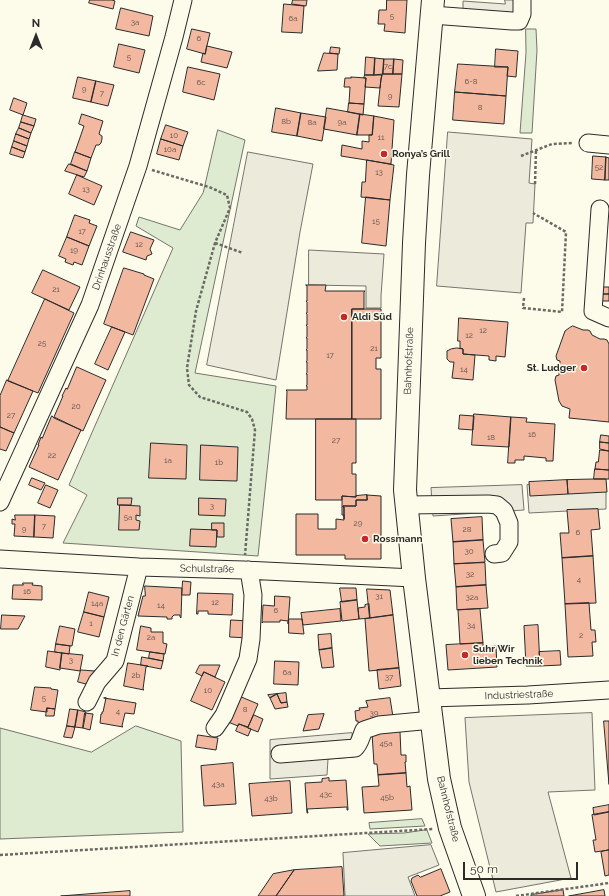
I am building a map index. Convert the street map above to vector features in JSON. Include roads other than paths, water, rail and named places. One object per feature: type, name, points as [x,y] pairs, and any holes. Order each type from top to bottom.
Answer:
[{"type":"main road","name":"Bahnhofstraße","points":[[432,7],[414,243],[405,482],[406,505],[440,779],[450,828],[474,896]]},
{"type":"street","name":"Drinhausstraße","points":[[0,502],[90,306],[138,166],[174,37],[182,0]]},
{"type":"street","points":[[432,7],[519,21],[522,14],[522,0]]},
{"type":"street","points":[[588,143],[609,144]]},
{"type":"street","points":[[600,209],[593,311],[609,318]]},
{"type":"street","points":[[406,505],[497,505],[504,511],[509,523],[509,542],[502,554],[494,554]]},
{"type":"street","name":"Schulstraße","points":[[0,559],[139,567],[246,570],[414,578]]},
{"type":"street","name":"In den Gärten","points":[[87,702],[97,682],[115,660],[139,567]]},
{"type":"street","points":[[215,728],[224,715],[248,659],[251,639],[252,595],[246,570]]},
{"type":"street","name":"Industriestraße","points":[[429,698],[528,695],[609,690]]},
{"type":"street","points":[[280,754],[355,748],[359,745],[364,730],[379,725],[432,720]]},
{"type":"place","name":"Ronya’s Grill","points":[[384,154]]},
{"type":"place","name":"Aldi Süd","points":[[344,317]]},
{"type":"place","name":"St. Ludger","points":[[584,368]]},
{"type":"place","name":"Rossmann","points":[[365,539]]},
{"type":"place","name":"Suhr Wir lieben Technik","points":[[465,655]]}]
